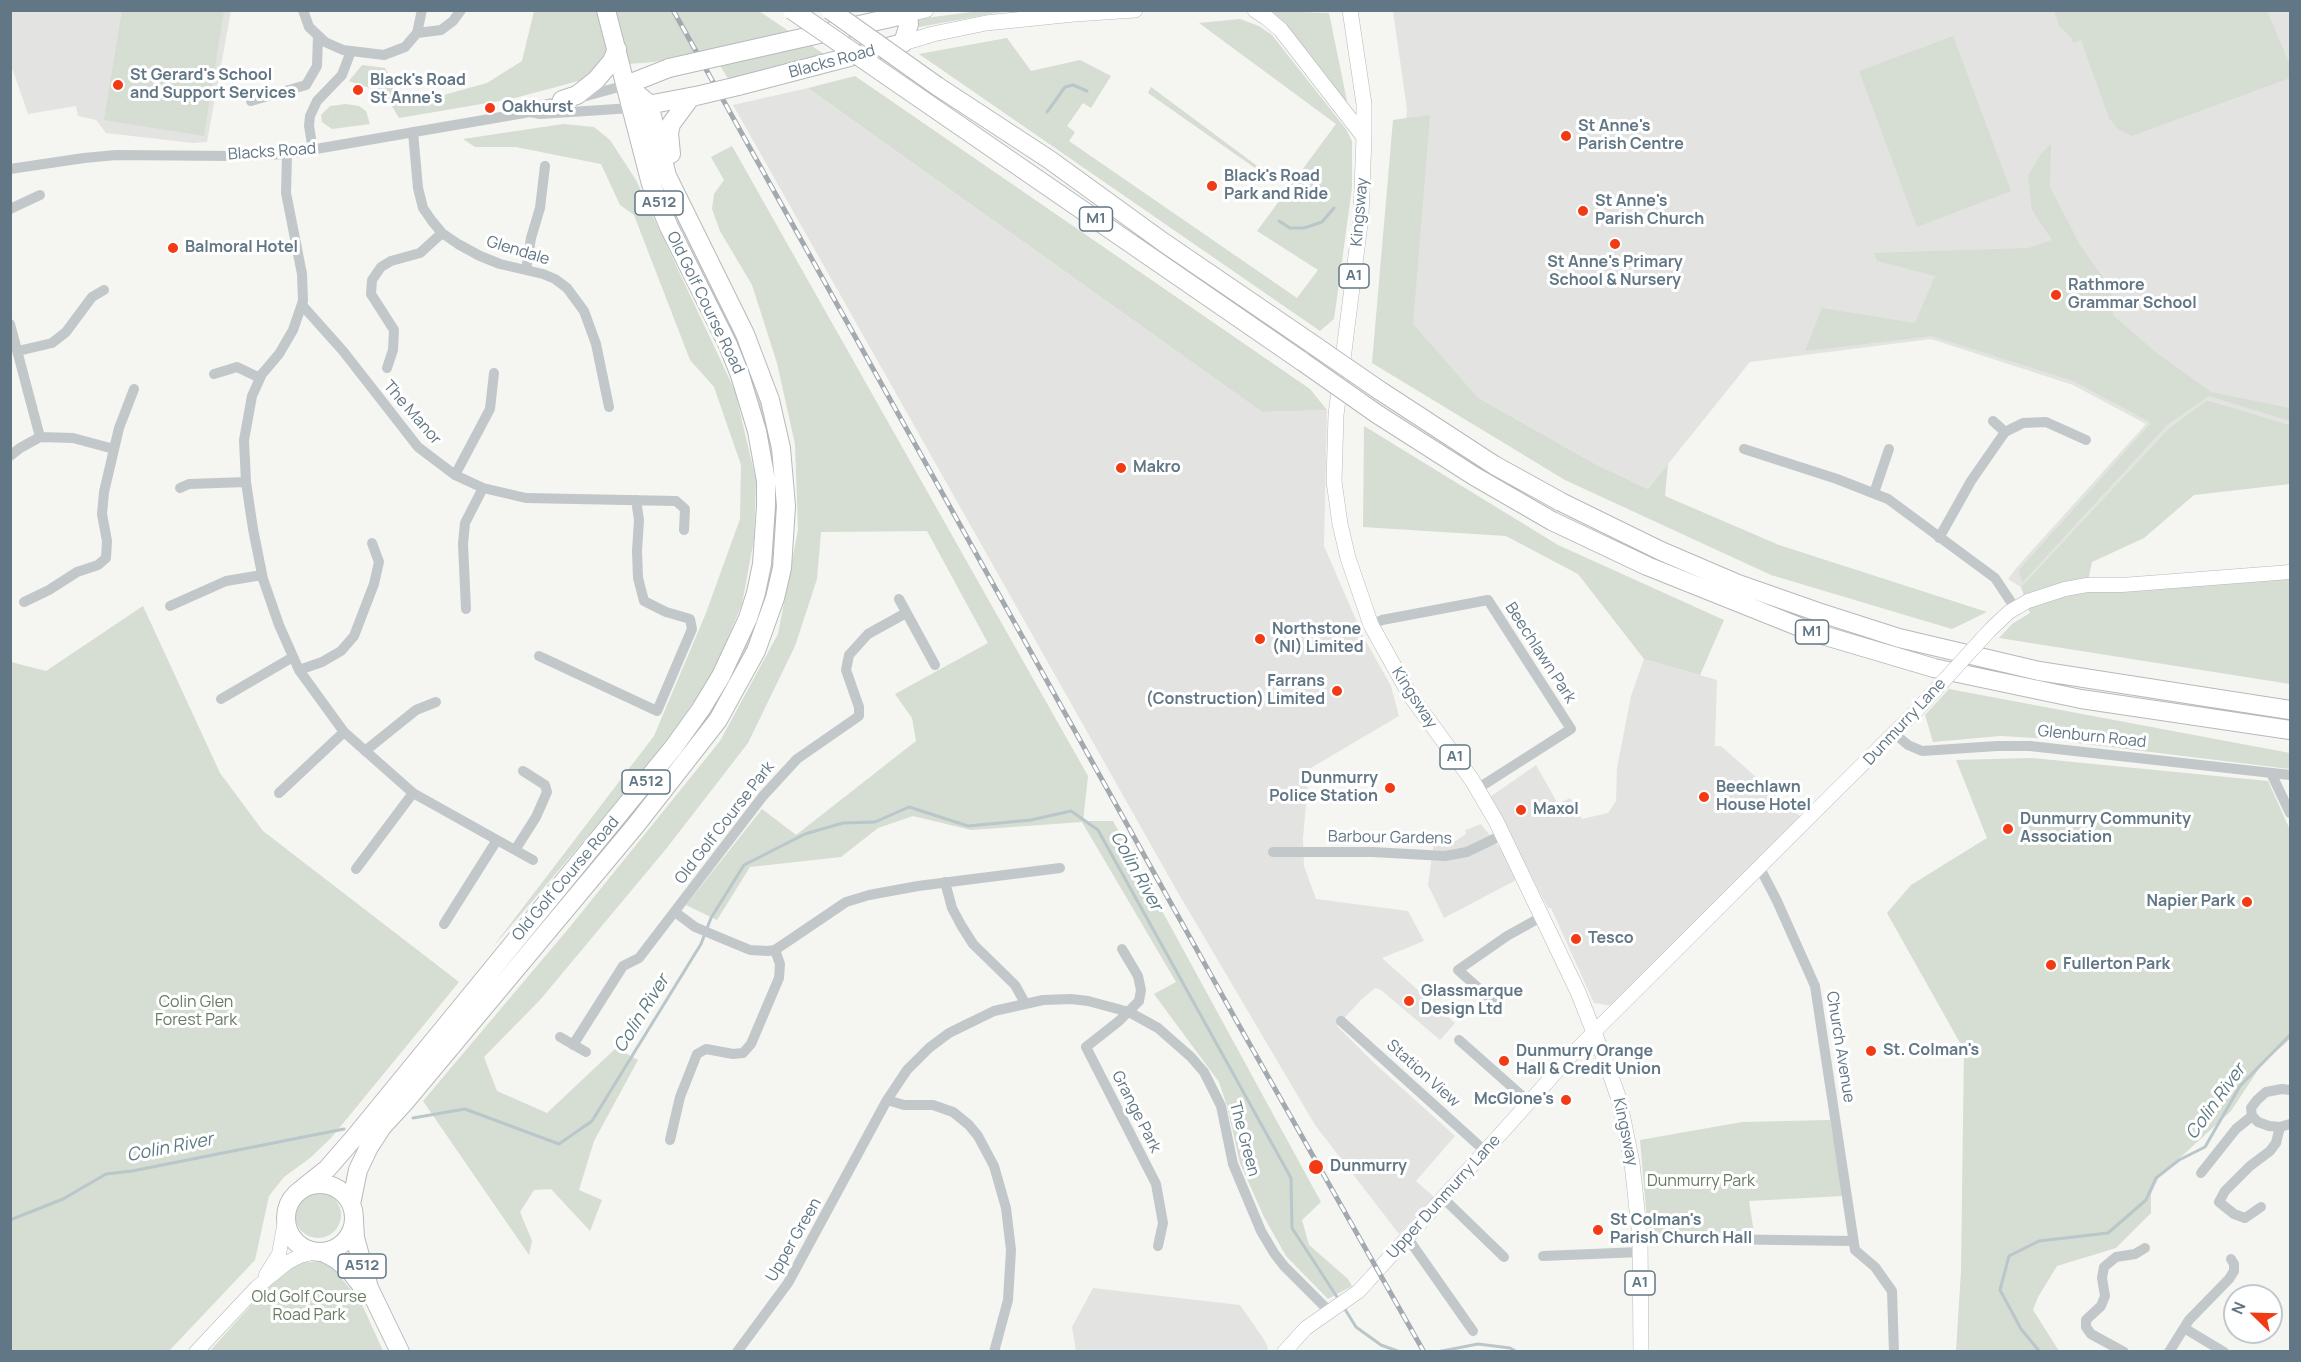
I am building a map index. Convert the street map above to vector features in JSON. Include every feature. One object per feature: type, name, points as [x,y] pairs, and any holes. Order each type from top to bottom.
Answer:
[{"type":"highway","name":"Old Golf Course Road","points":[[353,1214],[363,1177],[377,1148],[404,1103],[689,759],[718,720],[739,686],[768,624],[782,568],[786,506],[781,448],[770,399],[745,334],[667,176],[640,106],[626,85],[606,10]]},
{"type":"highway","name":"M1","points":[[792,10],[1377,414],[1474,476],[1552,521],[1647,566],[1812,632],[1876,653],[1934,668],[2081,699],[2290,730]]},
{"type":"highway","name":"M1","points":[[830,10],[937,86],[1050,160],[1163,242],[1379,390],[1494,465],[1561,502],[1661,551],[1738,584],[1899,638],[2039,671],[2290,710]]},
{"type":"highway","points":[[903,43],[914,12]]},
{"type":"highway","name":"Blacks Road","points":[[626,85],[669,68],[914,12]]},
{"type":"highway","name":"Blacks Road","points":[[640,106],[738,87],[903,43]]},
{"type":"highway","points":[[562,100],[577,95],[596,81],[612,61],[617,49]]},
{"type":"highway","name":"A512","points":[[686,216],[674,176],[669,133],[674,119],[693,97]]},
{"type":"highway","name":"Old Golf Course Road","points":[[303,1188],[327,1169],[354,1138],[673,748],[721,676],[738,642],[753,601],[762,564],[766,506],[766,481],[757,431],[728,345],[669,227],[651,184],[640,106]]},
{"type":"highway","points":[[303,1188],[323,1184],[333,1187],[342,1192],[353,1214]]},
{"type":"highway","name":"A512","points":[[303,1188],[294,1195],[285,1215],[290,1236],[297,1244],[336,1259],[351,1272],[378,1309]]},
{"type":"highway","name":"A512","points":[[319,1252],[340,1246],[347,1239],[353,1214]]},
{"type":"highway","name":"A512","points":[[353,1214],[361,1264],[378,1309],[400,1352]]},
{"type":"main road","name":"Blacks Road","points":[[903,43],[986,23],[1135,10]]},
{"type":"main road","points":[[1255,10],[1281,30],[1364,137]]},
{"type":"main road","name":"Kingsway","points":[[1350,10],[1364,104],[1364,137],[1361,216],[1336,415],[1334,481],[1340,524],[1348,558],[1371,625],[1410,695],[1477,789],[1502,834],[1543,916],[1594,1032],[1619,1099],[1632,1163],[1640,1245],[1641,1352]]},
{"type":"street","points":[[303,10],[309,27],[325,42],[351,51],[384,55],[405,47],[417,33],[422,10]]},
{"type":"street","points":[[417,33],[441,30],[453,21],[461,10]]},
{"type":"street","points":[[251,101],[306,85],[317,66],[318,36]]},
{"type":"street","points":[[313,150],[309,126],[310,116],[317,101],[342,75],[349,62],[351,51]]},
{"type":"street","name":"Blacks Road","points":[[530,112],[538,106],[626,85]]},
{"type":"street","name":"Blacks Road","points":[[10,169],[117,155],[287,154],[530,112],[540,114],[640,106]]},
{"type":"street","name":"Glendale","points":[[413,132],[418,188],[423,208],[442,233],[480,256],[555,279],[567,288],[584,311],[596,344],[609,407]]},
{"type":"street","points":[[287,154],[286,194],[302,274],[302,305],[293,330],[279,354],[260,378],[252,396],[244,441],[246,482],[262,575],[279,626],[299,670],[344,732],[413,793],[533,860]]},
{"type":"street","points":[[526,270],[531,237],[540,207],[545,166]]},
{"type":"street","points":[[10,208],[40,195]]},
{"type":"street","points":[[387,368],[393,350],[394,330],[371,294],[372,280],[381,267],[391,261],[420,253],[442,233]]},
{"type":"street","points":[[18,351],[52,343],[66,332],[92,297],[104,290]]},
{"type":"street","name":"The Manor","points":[[302,305],[343,351],[418,447],[455,475],[483,488],[526,498],[676,501],[686,509],[684,530]]},
{"type":"street","points":[[10,324],[40,437]]},
{"type":"street","points":[[214,374],[237,367],[260,378]]},
{"type":"street","points":[[455,475],[490,408],[494,373]]},
{"type":"street","points":[[24,602],[49,590],[77,572],[98,565],[106,558],[107,541],[102,514],[104,492],[124,411],[135,389]]},
{"type":"street","points":[[1993,421],[2005,432]]},
{"type":"street","points":[[1939,538],[1971,481],[2005,432],[2023,423],[2046,422],[2086,440]]},
{"type":"street","points":[[10,456],[40,437],[73,438],[114,449]]},
{"type":"street","points":[[1744,449],[1837,479],[1888,499],[1995,578],[2015,608]]},
{"type":"street","points":[[1874,493],[1889,449]]},
{"type":"street","points":[[180,488],[189,484],[246,482]]},
{"type":"street","points":[[466,609],[463,544],[465,523],[483,488]]},
{"type":"street","points":[[539,656],[657,711],[692,629],[690,619],[666,612],[644,601],[638,578],[639,520],[636,500]]},
{"type":"street","points":[[299,670],[322,662],[341,651],[354,636],[374,584],[379,562],[372,543]]},
{"type":"street","name":"Dunmurry Lane","points":[[1594,1032],[1895,734],[1990,630],[2015,608],[2042,596],[2087,585],[2122,585],[2290,572]]},
{"type":"street","points":[[170,606],[226,581],[262,575]]},
{"type":"street","points":[[899,599],[935,665]]},
{"type":"street","name":"Beechlawn Park","points":[[1371,625],[1382,620],[1488,600],[1571,729],[1477,789]]},
{"type":"street","name":"Old Golf Course Park","points":[[573,1045],[623,966],[639,958],[741,823],[788,767],[859,716],[859,707],[846,670],[849,655],[868,634],[906,613]]},
{"type":"street","points":[[221,699],[293,657]]},
{"type":"street","points":[[365,751],[416,710],[435,702]]},
{"type":"street","points":[[279,793],[344,732]]},
{"type":"street","name":"Glenburn Road","points":[[1895,734],[1908,745],[1922,751],[2033,746],[2290,775]]},
{"type":"street","points":[[515,850],[536,817],[546,792],[545,785],[523,771]]},
{"type":"street","points":[[2271,773],[2290,813]]},
{"type":"street","points":[[356,869],[413,793]]},
{"type":"street","name":"Barbour Gardens","points":[[1274,852],[1372,852],[1445,856],[1467,852],[1502,834]]},
{"type":"street","points":[[444,924],[492,837]]},
{"type":"street","points":[[675,912],[691,925],[721,938],[750,950],[768,951],[775,950],[846,902],[890,890],[1059,868]]},
{"type":"street","name":"Church Avenue","points":[[1760,868],[1815,986],[1853,1241],[1855,1250],[1875,1267],[1892,1291],[1894,1352]]},
{"type":"street","points":[[945,882],[952,908],[961,926],[973,944],[1015,985],[1025,1003]]},
{"type":"street","points":[[1493,1001],[1458,970],[1507,936],[1543,916]]},
{"type":"street","points":[[1122,949],[1140,984],[1139,1001],[1129,1012]]},
{"type":"street","points":[[670,1140],[680,1097],[697,1053],[706,1049],[733,1054],[743,1053],[751,1044],[779,978],[780,964],[775,950]]},
{"type":"street","name":"The Green","points":[[867,1137],[907,1070],[929,1048],[949,1033],[994,1011],[1025,1003],[1071,999],[1129,1012],[1145,1020],[1176,1043],[1204,1072],[1221,1106],[1233,1164],[1261,1231],[1284,1266],[1332,1310]]},
{"type":"street","name":"Grange Park","points":[[1129,1012],[1086,1047],[1156,1184],[1163,1223],[1158,1246]]},
{"type":"street","name":"Station View","points":[[1341,1021],[1485,1150]]},
{"type":"street","name":"Upper Dunmurry Lane","points":[[1284,1352],[1306,1328],[1352,1297],[1594,1032]]},
{"type":"street","points":[[560,1037],[586,1052]]},
{"type":"street","points":[[1459,1040],[1529,1102]]},
{"type":"street","points":[[2261,1207],[2245,1218],[2234,1214],[2219,1202],[2225,1191],[2250,1166],[2270,1151],[2285,1125],[2258,1122],[2252,1116],[2251,1108],[2266,1092],[2290,1090]]},
{"type":"street","points":[[887,1100],[904,1105],[933,1105],[952,1112],[969,1125],[978,1136],[994,1166],[1006,1208],[1011,1250],[1008,1300],[994,1352]]},
{"type":"street","points":[[2201,1173],[2236,1129],[2252,1116]]},
{"type":"street","name":"Upper Green","points":[[737,1352],[788,1283],[867,1137]]},
{"type":"street","points":[[1442,1197],[1504,1257]]},
{"type":"street","points":[[196,1352],[257,1287],[272,1267],[279,1254],[285,1215]]},
{"type":"street","points":[[1407,1237],[1473,1331]]},
{"type":"street","points":[[1543,1256],[1640,1245],[1853,1241]]},
{"type":"street","points":[[2124,1352],[2091,1334],[2086,1327],[2086,1320],[2101,1306],[2105,1296],[2102,1278],[2104,1267],[2116,1257],[2135,1254],[2145,1248]]},
{"type":"street","points":[[257,1287],[288,1262],[300,1256],[319,1252]]},
{"type":"street","points":[[2169,1352],[2202,1305],[2229,1279],[2234,1271],[2231,1259]]},
{"type":"street","points":[[2184,1328],[2224,1352]]},
{"type":"shaded area","name":"St Gerard's School and Support Services","points":[[11,11],[231,11],[207,142],[193,143],[106,133],[96,120],[78,116],[76,106],[28,114],[11,65]]},
{"type":"shaded area","points":[[1393,11],[2290,11],[2290,425],[2207,400],[2169,428],[2021,587],[2008,579],[2017,567],[2146,424],[2073,385],[1931,339],[1750,362],[1648,489],[1595,464],[1477,397],[1383,335],[1407,110]]},
{"type":"shaded area","points":[[808,88],[1262,412],[1327,410],[1324,546],[1363,636],[1391,686],[1399,716],[1309,769],[1303,839],[1304,866],[1316,899],[1408,911],[1424,941],[1382,958],[1455,1023],[1440,1040],[1381,990],[1375,988],[1337,1026],[1374,1063],[1455,1136],[1416,1181],[1434,1197],[1399,1234],[1315,1125],[1177,891],[733,105]]},
{"type":"shaded area","points":[[1644,659],[1717,680],[1715,746],[1721,746],[1802,818],[1613,1006],[1594,1003],[1551,908],[1548,908],[1490,797],[1536,765],[1558,804],[1570,798],[1582,819],[1608,813],[1616,801],[1617,768],[1631,696]]},
{"type":"shaded area","points":[[1481,824],[1500,848],[1518,879],[1444,918],[1428,885],[1434,842],[1454,842],[1466,834],[1465,830]]},
{"type":"shaded area","points":[[1093,1288],[1240,1305],[1263,1338],[1268,1351],[1076,1351],[1072,1327]]},
{"type":"green space","points":[[122,10],[224,11],[204,136],[104,120]]},
{"type":"green space","points":[[534,11],[759,11],[790,32],[654,62],[628,64],[582,80],[511,99],[399,118],[389,101],[376,90],[349,81],[362,65],[385,68],[404,106],[487,83],[522,61]]},
{"type":"green space","points":[[979,11],[1007,11],[919,27],[918,19]]},
{"type":"green space","points":[[1272,11],[1329,13],[1346,104]]},
{"type":"green space","points":[[2054,11],[2267,11],[2290,65],[2290,78],[2132,136],[2119,130],[2109,118],[2081,40],[2073,43],[2071,37],[2060,27]]},
{"type":"green space","points":[[1240,19],[1259,26],[1272,35],[1346,129],[1352,141],[1352,188],[1334,319],[1320,331],[919,54],[1007,38],[1031,71],[1080,60],[1111,76],[1091,108],[1083,103],[1067,126],[1075,132],[1069,141],[1297,298],[1318,270],[1257,231],[1336,124],[1199,23]]},
{"type":"green space","points":[[1953,36],[2011,191],[1917,227],[1859,71]]},
{"type":"green space","points":[[808,43],[828,57],[729,80],[719,64]]},
{"type":"green space","points":[[855,76],[1310,389],[1327,410],[1262,412],[808,88]]},
{"type":"green space","points":[[1151,87],[1268,174],[1266,179],[1262,182],[1265,175],[1148,93]]},
{"type":"green space","points":[[346,104],[359,106],[366,111],[370,124],[332,129],[322,122],[321,115],[330,106]]},
{"type":"green space","points":[[1430,115],[1413,324],[1477,397],[1595,464],[1648,489],[1668,464],[1665,496],[1779,545],[1987,612],[1952,629],[1771,575],[1565,480],[1372,363],[1393,120]]},
{"type":"green space","points":[[563,124],[594,127],[610,140],[636,180],[735,391],[756,480],[754,539],[742,604],[711,678],[648,766],[492,948],[654,736],[706,613],[740,519],[741,465],[714,387],[690,360],[634,215],[620,205],[601,164],[516,147],[475,147],[463,139]]},
{"type":"green space","points":[[2051,144],[2050,187],[2080,245],[2111,289],[2113,315],[2153,350],[2211,392],[2290,408],[2290,421],[2209,396],[2167,425],[2022,583],[2019,570],[2150,424],[2148,421],[2073,381],[1932,336],[1805,351],[1822,308],[1915,323],[1935,276],[1877,261],[1874,253],[2028,248],[2052,240],[2032,210],[2028,176],[2041,154]]},
{"type":"green space","points":[[732,146],[1088,776],[1083,821],[1113,821],[1321,1202],[1302,1220],[1309,1245],[1348,1279],[1352,1286],[1328,1299],[1286,1256],[1264,1217],[1240,1163],[1219,1082],[1154,994],[1176,982],[1082,822],[971,830],[913,816],[878,828],[841,857],[750,867],[717,920],[686,905],[762,809],[796,835],[916,741],[912,718],[895,694],[988,643],[927,531],[821,532],[817,579],[795,646],[748,743],[666,849],[540,1000],[484,1057],[497,1091],[547,1113],[616,1048],[638,1060],[594,1141],[579,1190],[602,1200],[590,1231],[551,1189],[534,1190],[520,1212],[532,1241],[529,1255],[423,1101],[569,928],[720,741],[778,634],[798,530],[795,444],[777,363],[752,285],[720,231],[712,209],[714,194],[724,180],[711,157]]},
{"type":"green space","points":[[655,162],[742,346],[765,407],[775,458],[778,495],[774,565],[765,600],[755,630],[735,675],[694,737],[391,1108],[697,722],[768,557],[746,370],[727,323],[670,206]]},
{"type":"green space","points":[[2207,400],[2290,425],[2290,484],[2194,495],[2144,538],[2092,562],[2087,585],[2290,572],[2290,684],[1999,638],[2012,624],[2030,613],[2021,587],[2169,428]]},
{"type":"green space","points":[[1364,426],[1558,545],[1724,620],[1700,675],[1644,659],[1578,574],[1506,536],[1363,527]]},
{"type":"green space","name":"Colin Glen Forest Park","points":[[143,606],[220,773],[263,831],[459,982],[331,1138],[310,1158],[284,1177],[269,1196],[255,1260],[169,1351],[11,1351],[11,662],[46,671]]},
{"type":"green space","points":[[1949,689],[2290,753],[2290,769],[2036,738],[2000,736],[1933,742],[1925,715]]},
{"type":"green space","points":[[2032,758],[2268,781],[2290,830],[2290,1039],[2262,1064],[2231,1111],[2159,1177],[2151,1194],[2151,1213],[2116,1248],[2057,1266],[2038,1297],[2033,1310],[2059,1351],[1956,1351],[1961,1271],[1964,1050],[1887,913],[1911,885],[1987,838],[1956,760]]},
{"type":"green space","name":"Dunmurry Park","points":[[1830,1120],[1843,1196],[1749,1201],[1754,1233],[1648,1233],[1640,1140],[1742,1122]]},
{"type":"green space","points":[[318,1192],[334,1199],[341,1215],[334,1231],[318,1238],[302,1231],[295,1215],[302,1199]]},
{"type":"green space","name":"Old Golf Course Road Park","points":[[299,1262],[327,1262],[360,1300],[383,1351],[209,1352],[273,1281]]},
{"type":"waterway","points":[[1047,112],[1065,87],[1073,85],[1087,91]]},
{"type":"waterway","points":[[1279,221],[1290,228],[1304,228],[1322,222],[1334,208]]},
{"type":"waterway","name":"Colin River","points":[[413,1118],[465,1109],[559,1144],[592,1121],[701,944],[711,918],[744,865],[805,834],[843,823],[875,822],[909,807],[968,826],[1031,820],[1071,811],[1098,830],[1291,1178],[1292,1228],[1339,1300]]},
{"type":"waterway","name":"Colin River","points":[[2040,1352],[2021,1329],[2000,1290],[2009,1256],[2039,1241],[2108,1233],[2146,1200],[2156,1178],[2179,1160],[2205,1147],[2240,1086],[2290,1035]]},
{"type":"waterway","name":"Colin River","points":[[10,1220],[63,1199],[106,1174],[132,1171],[344,1129]]},
{"type":"waterway","name":"Colin River","points":[[1343,1306],[1356,1327],[1381,1345],[1400,1352]]},
{"type":"waterway","name":"Colin River","points":[[1437,1352],[1478,1344],[1510,1348],[1517,1352]]},
{"type":"railway","points":[[673,10],[1236,1020],[1424,1352]]},
{"type":"place","name":"St Gerard's School and Support Services","points":[[118,85]]},
{"type":"place","name":"Black's Road St Anne's","points":[[358,90]]},
{"type":"place","name":"Oakhurst","points":[[490,108]]},
{"type":"place","name":"St Anne's Parish Centre","points":[[1566,136]]},
{"type":"place","name":"Black's Road Park and Ride","points":[[1212,186]]},
{"type":"place","name":"St Anne's Parish Church","points":[[1583,211]]},
{"type":"place","name":"St Anne's Primary School & Nursery","points":[[1615,244]]},
{"type":"place","name":"Balmoral Hotel","points":[[173,248]]},
{"type":"place","name":"Rathmore Grammar School","points":[[2056,295]]},
{"type":"place","name":"Makro","points":[[1121,468]]},
{"type":"place","name":"Northstone (NI) Limited","points":[[1260,639]]},
{"type":"place","name":"Farrans (Construction) Limited","points":[[1337,691]]},
{"type":"place","name":"Dunmurry Police Station","points":[[1390,788]]},
{"type":"place","name":"Beechlawn House Hotel","points":[[1704,797]]},
{"type":"place","name":"Maxol","points":[[1521,810]]},
{"type":"place","name":"Dunmurry Community Association","points":[[2008,829]]},
{"type":"place","name":"Napier Park","points":[[2247,902]]},
{"type":"place","name":"Tesco","points":[[1576,939]]},
{"type":"place","name":"Fullerton Park","points":[[2051,965]]},
{"type":"place","name":"Glassmarque Design Ltd","points":[[1409,1001]]},
{"type":"place","name":"St. Colman's","points":[[1871,1051]]},
{"type":"place","name":"Dunmurry Orange Hall & Credit Union","points":[[1504,1061]]},
{"type":"place","name":"McGlone's","points":[[1566,1100]]},
{"type":"place","name":"Dunmurry","points":[[1316,1167]]},
{"type":"place","name":"St Colman's Parish Church Hall","points":[[1598,1230]]}]
